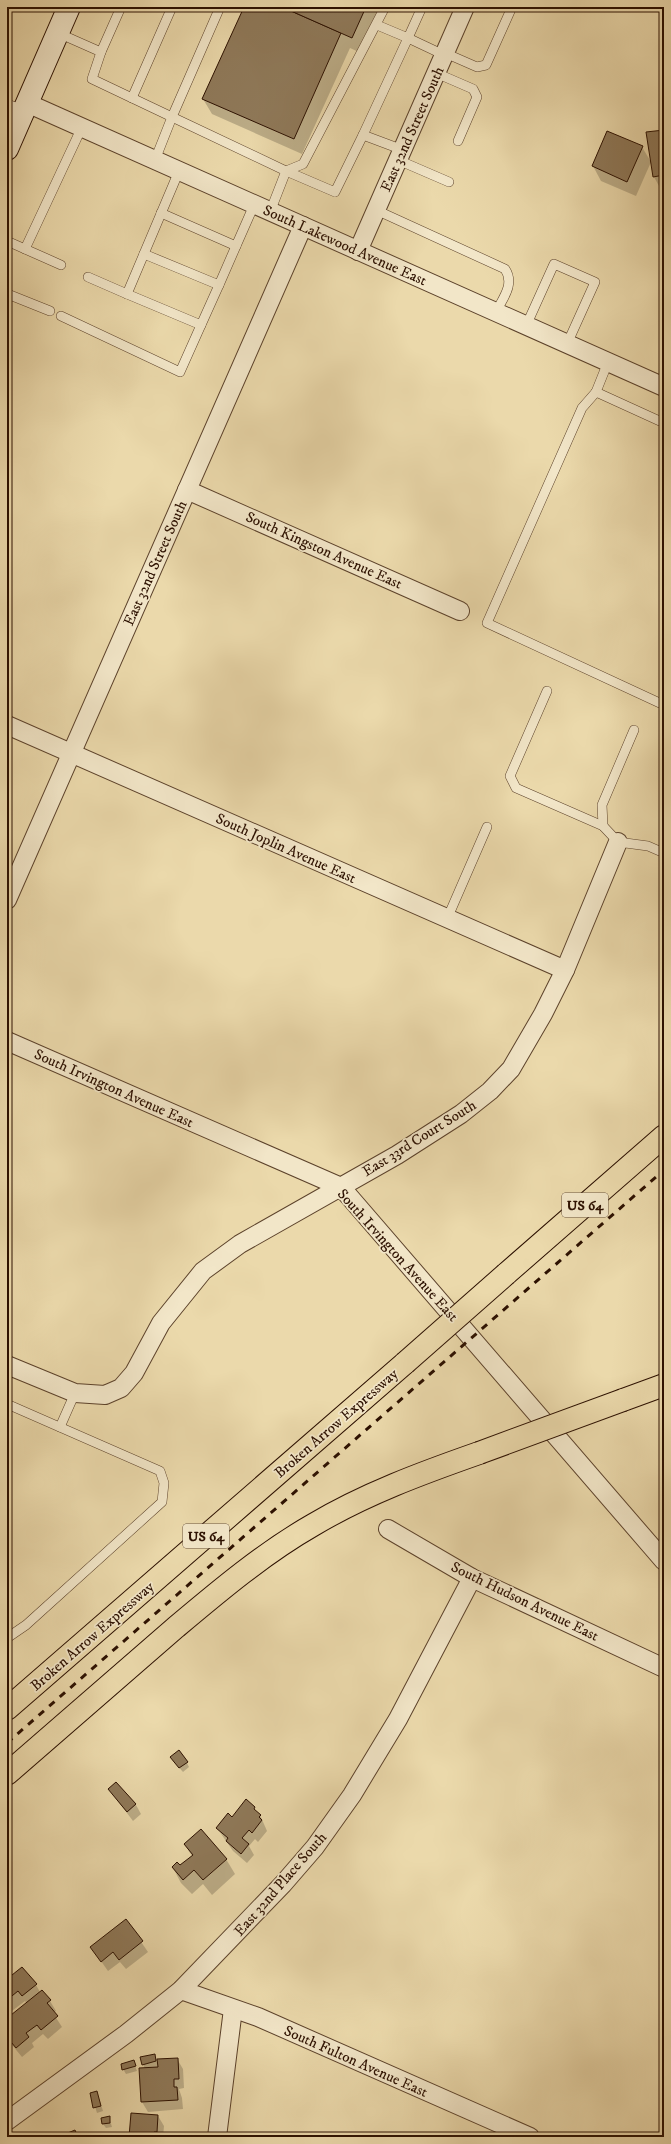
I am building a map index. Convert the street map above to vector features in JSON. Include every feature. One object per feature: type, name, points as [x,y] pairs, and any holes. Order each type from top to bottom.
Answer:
[{"type":"highway","name":"Broken Arrow Expressway","points":[[7,1710],[664,1136]]},
{"type":"highway","points":[[7,1774],[214,1595],[312,1525],[348,1506],[420,1473],[664,1385]]},
{"type":"main road","points":[[7,149],[19,106],[58,34],[69,7]]},
{"type":"street","name":"East 32nd Street South","points":[[358,251],[465,7]]},
{"type":"street","name":"South Lakewood Avenue East","points":[[19,106],[82,127],[262,209],[664,387]]},
{"type":"street","name":"East 32nd Street South","points":[[7,900],[303,226]]},
{"type":"street","name":"South Kingston Avenue East","points":[[187,490],[460,611]]},
{"type":"street","name":"South Joplin Avenue East","points":[[7,725],[564,970]]},
{"type":"street","name":"East 33rd Court South","points":[[75,1393],[105,1395],[121,1388],[134,1373],[161,1323],[203,1272],[240,1244],[397,1155],[461,1114],[490,1092],[510,1069],[526,1046],[564,970],[618,842]]},
{"type":"street","name":"South Irvington Avenue East","points":[[7,1041],[341,1187],[664,1561]]},
{"type":"street","points":[[7,1365],[64,1390],[75,1393]]},
{"type":"street","name":"South Hudson Avenue East","points":[[388,1529],[472,1578],[664,1668]]},
{"type":"street","name":"East 32nd Place South","points":[[7,2121],[126,2034],[181,1990],[276,1892],[315,1847],[398,1719],[472,1578]]},
{"type":"street","name":"South Fulton Avenue East","points":[[181,1990],[258,2017],[530,2137]]},
{"type":"street","points":[[217,2137],[233,2009]]},
{"type":"lane","points":[[121,7],[101,52],[92,80],[286,171],[335,192],[422,7]]},
{"type":"lane","points":[[132,98],[172,7]]},
{"type":"lane","points":[[155,160],[220,7]]},
{"type":"lane","points":[[61,316],[180,372],[236,246],[286,171],[303,164],[377,25],[385,7]]},
{"type":"lane","points":[[377,25],[476,67],[486,65],[512,7]]},
{"type":"lane","points":[[58,34],[101,52]]},
{"type":"lane","points":[[436,73],[473,89],[476,97],[458,141]]},
{"type":"lane","points":[[25,249],[82,127]]},
{"type":"lane","points":[[363,135],[449,182]]},
{"type":"lane","points":[[127,294],[179,171]]},
{"type":"lane","points":[[376,210],[505,269],[510,276],[510,284],[496,312]]},
{"type":"lane","points":[[161,213],[236,246]]},
{"type":"lane","points":[[7,241],[61,265]]},
{"type":"lane","points":[[144,254],[219,285]]},
{"type":"lane","points":[[526,326],[554,264],[595,282],[567,344]]},
{"type":"lane","points":[[88,277],[201,325]]},
{"type":"lane","points":[[8,296],[50,311]]},
{"type":"lane","points":[[608,362],[596,392],[582,408],[487,623],[664,704]]},
{"type":"lane","points":[[596,392],[664,423]]},
{"type":"lane","points":[[547,691],[510,776],[516,788],[603,826],[618,842],[648,846],[664,853]]},
{"type":"lane","points":[[603,826],[602,805],[634,730]]},
{"type":"lane","points":[[447,919],[487,827]]},
{"type":"lane","points":[[60,1427],[75,1393]]},
{"type":"lane","points":[[7,1404],[160,1470],[164,1483],[162,1502],[26,1625],[7,1638]]},
{"type":"building","points":[[244,7],[282,7],[341,33],[294,139],[202,99]]},
{"type":"building","points":[[282,7],[366,7],[352,38]]},
{"type":"building","points":[[664,130],[664,175],[653,177],[646,132]]},
{"type":"building","points":[[607,131],[643,146],[627,182],[592,166]]},
{"type":"building","points":[[179,1750],[188,1762],[179,1768],[170,1757]]},
{"type":"building","points":[[116,1782],[136,1804],[127,1812],[108,1789]]},
{"type":"building","points":[[246,1799],[255,1807],[254,1809],[261,1815],[259,1817],[262,1820],[252,1833],[249,1830],[242,1838],[249,1844],[241,1854],[226,1841],[228,1838],[216,1828],[228,1813],[232,1817]]},
{"type":"building","points":[[201,1829],[227,1859],[203,1880],[194,1870],[183,1880],[172,1867],[177,1862],[180,1865],[193,1855],[184,1844]]},
{"type":"building","points":[[126,1919],[143,1941],[119,1960],[113,1952],[101,1962],[90,1947]]},
{"type":"building","points":[[22,1967],[37,1984],[22,1996],[18,1991],[7,2000],[7,1979]]},
{"type":"building","points":[[42,1990],[51,2000],[47,2003],[58,2016],[41,2030],[37,2025],[26,2033],[29,2037],[16,2048],[7,2037],[7,2010],[11,2015]]},
{"type":"building","points":[[155,2054],[156,2061],[142,2065],[140,2057]]},
{"type":"building","points":[[178,2058],[179,2079],[174,2079],[174,2087],[177,2087],[178,2100],[141,2102],[139,2068],[158,2067],[157,2059]]},
{"type":"building","points":[[134,2060],[136,2066],[122,2070],[121,2064]]},
{"type":"building","points":[[97,2091],[101,2106],[93,2108],[90,2093]]},
{"type":"building","points":[[131,2113],[158,2115],[157,2132],[154,2132],[154,2137],[129,2137]]},
{"type":"building","points":[[110,2116],[110,2123],[102,2124],[101,2118]]},
{"type":"building","points":[[75,2130],[78,2137],[58,2137]]},
{"type":"railway","points":[[7,1743],[664,1170]]}]
